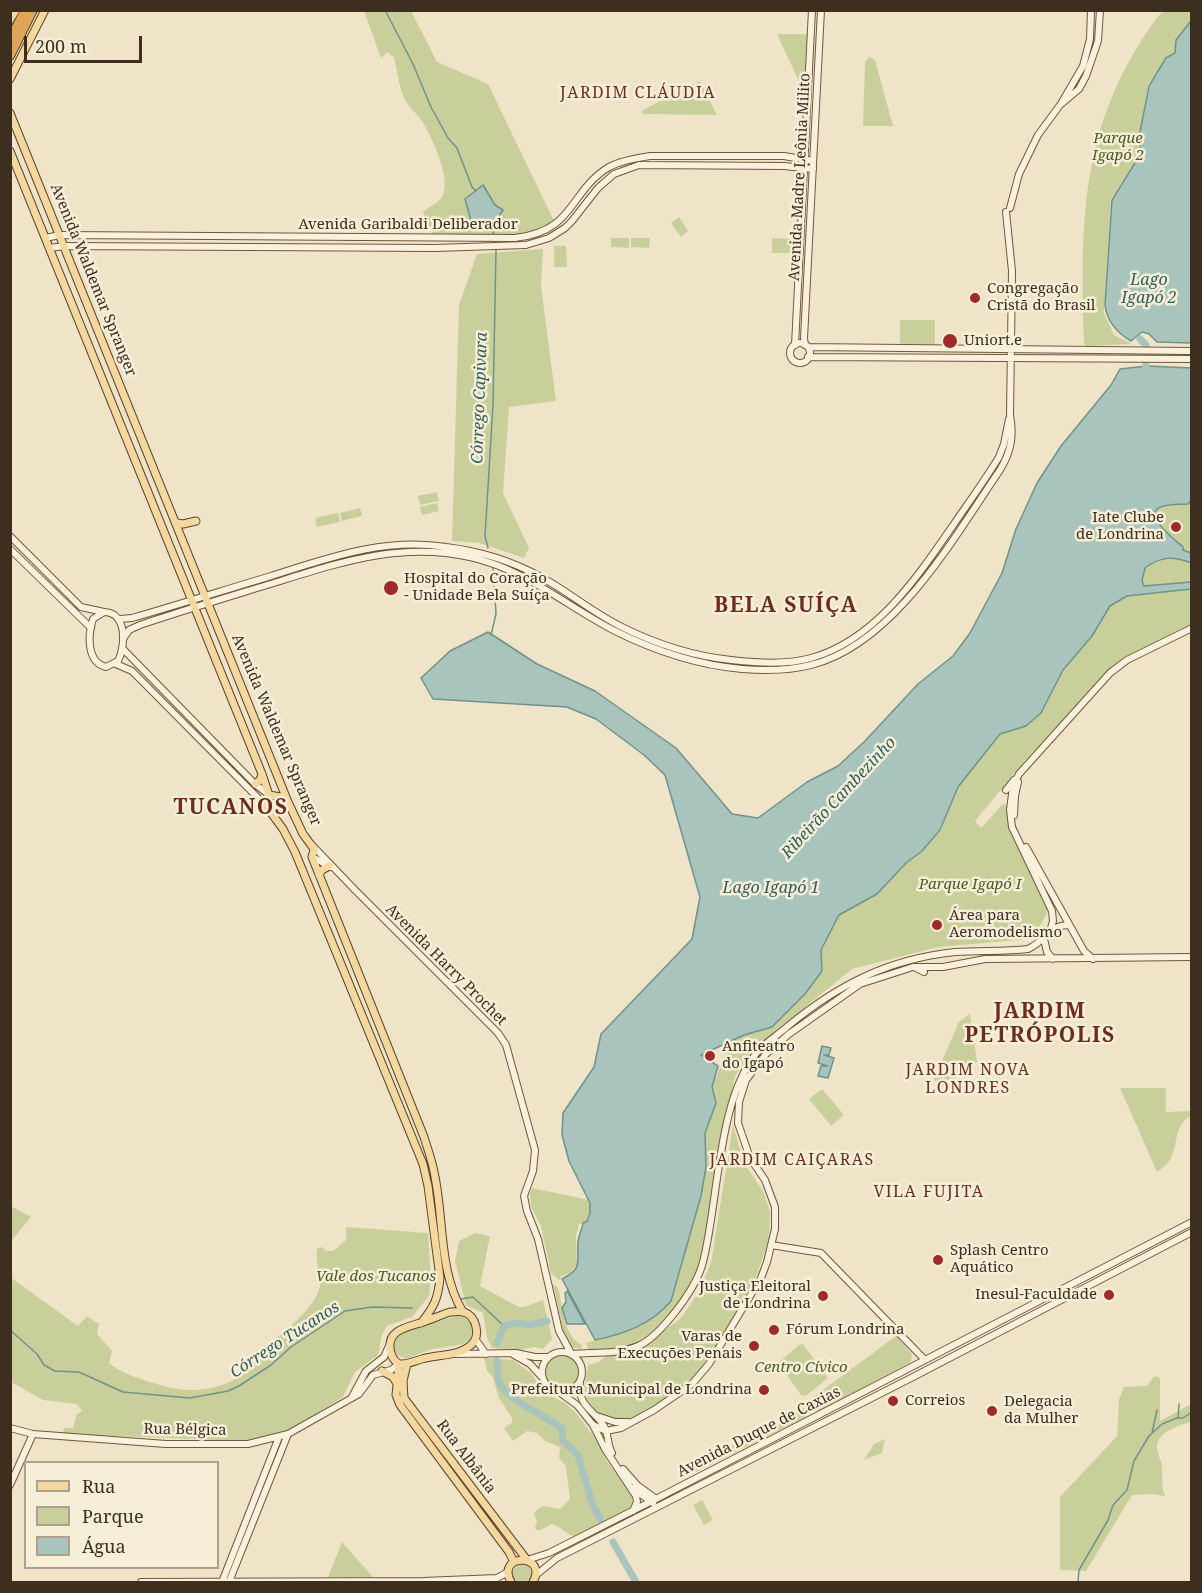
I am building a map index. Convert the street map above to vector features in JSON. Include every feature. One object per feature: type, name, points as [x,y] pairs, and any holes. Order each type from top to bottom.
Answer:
[{"type":"highway","points":[[10,39],[25,10]]},
{"type":"highway","points":[[10,56],[33,10]]},
{"type":"main road","points":[[10,20],[16,10]]},
{"type":"main road","points":[[10,79],[45,10]]},
{"type":"main road","name":"Avenida Waldemar Spranger","points":[[10,113],[288,802],[303,834],[314,849],[312,857],[424,1137],[435,1176],[449,1280],[457,1302],[464,1312]]},
{"type":"main road","points":[[11,140],[18,132]]},
{"type":"main road","name":"Avenida Waldemar Spranger","points":[[10,151],[262,774],[270,795],[266,806],[283,829],[295,852],[417,1146],[428,1186],[440,1278],[439,1293],[434,1308],[421,1323]]},
{"type":"main road","points":[[177,523],[196,521]]},
{"type":"main road","points":[[255,784],[260,780],[262,774]]},
{"type":"main road","points":[[270,795],[282,797],[288,802]]},
{"type":"main road","points":[[295,852],[305,858],[312,857]]},
{"type":"main road","points":[[319,875],[322,870],[332,868]]},
{"type":"main road","points":[[360,1010],[370,1003]]},
{"type":"main road","points":[[396,1382],[403,1364],[392,1356],[390,1344],[393,1336],[400,1330],[450,1312],[464,1312],[473,1318],[477,1329],[476,1340],[463,1350],[451,1354]]},
{"type":"main road","name":"Rua Bélgica","points":[[403,1364],[451,1354]]},
{"type":"main road","name":"Rua Albânia","points":[[403,1364],[404,1398],[526,1560],[535,1567],[536,1575]]},
{"type":"main road","points":[[382,1371],[393,1377],[396,1382]]},
{"type":"main road","name":"Rua Albânia","points":[[396,1382],[396,1395],[400,1405],[509,1552],[514,1563]]},
{"type":"main road","points":[[512,1582],[508,1572],[514,1563],[522,1559],[526,1560]]},
{"type":"main road","points":[[533,1582],[536,1575]]},
{"type":"street","name":"Avenida Madre Leônia Milito","points":[[795,345],[812,10]]},
{"type":"street","name":"Avenida Madre Leônia Milito","points":[[806,346],[807,255],[821,10]]},
{"type":"street","points":[[123,639],[132,627],[355,550],[399,545],[433,545],[474,552],[530,571],[643,641],[703,659],[781,663],[813,661],[837,656],[864,640],[898,609],[930,572],[1008,445],[1012,271],[1009,211],[1019,174],[1027,156],[1083,66],[1090,39],[1091,10]]},
{"type":"street","points":[[1060,105],[1079,89],[1090,68],[1098,41],[1100,10]]},
{"type":"street","name":"Avenida Garibaldi Deliberador","points":[[45,238],[60,236],[522,237],[546,230],[564,218],[592,183],[610,167],[650,156],[784,156],[813,161]]},
{"type":"street","points":[[784,156],[784,166]]},
{"type":"street","name":"Avenida Garibaldi Deliberador","points":[[49,248],[65,246],[435,248],[526,245],[549,237],[572,221],[598,188],[614,174],[639,165],[784,166],[813,169]]},
{"type":"street","points":[[546,230],[549,237]]},
{"type":"street","points":[[1191,351],[1081,349],[1011,353],[808,357],[802,362],[794,360],[790,352],[795,345],[800,343],[806,346],[1011,353],[1081,358],[1191,359]]},
{"type":"street","points":[[806,346],[808,357]]},
{"type":"street","points":[[813,661],[854,638],[893,603],[913,582],[958,525]]},
{"type":"street","points":[[10,536],[81,607],[114,613],[120,619],[123,639],[120,658],[116,664],[106,667],[95,663],[91,652],[91,628],[96,616],[104,612]]},
{"type":"street","points":[[10,549],[91,628]]},
{"type":"street","points":[[893,603],[898,609]]},
{"type":"street","points":[[120,619],[194,604]]},
{"type":"street","points":[[548,1357],[558,1352],[604,1354],[640,1346],[664,1327],[688,1296],[703,1264],[730,1112],[741,1075],[760,1049],[798,1017],[836,991],[857,979],[898,963],[955,952],[1028,949],[1044,939],[1053,921],[1052,911],[1012,827],[1009,795],[1016,777],[1110,673],[1127,660],[1191,628]]},
{"type":"street","points":[[122,648],[255,784],[270,795]]},
{"type":"street","points":[[116,664],[132,671],[266,806]]},
{"type":"street","points":[[1014,815],[1018,784],[1025,768]]},
{"type":"street","points":[[1009,795],[1023,842],[1078,941],[1093,959]]},
{"type":"street","points":[[1012,827],[1019,840],[1023,842]]},
{"type":"street","name":"Avenida Harry Prochet","points":[[311,844],[332,868],[498,1033],[506,1045],[535,1150],[533,1170],[524,1196],[538,1239],[559,1331]]},
{"type":"street","name":"Avenida Harry Prochet","points":[[312,857],[332,868]]},
{"type":"street","points":[[1043,881],[1043,892]]},
{"type":"street","points":[[1051,928],[1069,925]]},
{"type":"street","points":[[1044,939],[1047,952],[1053,958]]},
{"type":"street","points":[[1068,958],[1077,950],[1078,941]]},
{"type":"street","points":[[924,969],[931,956]]},
{"type":"street","points":[[609,1449],[610,1436],[692,1384],[702,1374],[761,1278],[775,1222],[773,1201],[765,1180],[750,1158],[738,1123],[739,1102],[746,1080],[766,1054],[860,984],[913,967],[924,969],[943,967],[985,959],[1191,957]]},
{"type":"street","name":"Avenida Duque de Caxias","points":[[536,1575],[557,1558],[897,1374],[1191,1222]]},
{"type":"street","name":"Avenida Duque de Caxias","points":[[526,1560],[549,1553],[633,1511],[656,1504],[902,1383],[1191,1232]]},
{"type":"street","points":[[771,1245],[821,1253],[925,1360]]},
{"type":"street","points":[[1118,1270],[1136,1257],[1136,1251]]},
{"type":"street","points":[[1032,1314],[1031,1308],[1038,1301]]},
{"type":"street","points":[[559,1331],[571,1354],[577,1358],[582,1367],[580,1395],[606,1431],[609,1449],[631,1479],[656,1504]]},
{"type":"street","points":[[543,1379],[542,1369],[557,1344],[559,1331]]},
{"type":"street","points":[[476,1340],[486,1354]]},
{"type":"street","points":[[350,1400],[366,1371],[384,1357],[390,1344]]},
{"type":"street","points":[[952,1346],[956,1355]]},
{"type":"street","name":"Rua Bélgica","points":[[451,1354],[510,1354],[535,1358],[548,1357]]},
{"type":"street","points":[[510,1354],[530,1364],[549,1388],[577,1405],[593,1425],[617,1468],[632,1487],[656,1504]]},
{"type":"street","name":"Rua Bélgica","points":[[10,1428],[33,1434],[174,1445],[248,1444],[288,1434],[350,1400],[362,1391],[373,1375],[403,1364]]},
{"type":"street","points":[[897,1374],[902,1383]]},
{"type":"street","points":[[559,1392],[570,1391],[580,1381]]},
{"type":"street","points":[[589,1410],[599,1417],[615,1422],[625,1423],[634,1420]]},
{"type":"street","points":[[593,1425],[606,1431],[621,1428]]},
{"type":"street","points":[[10,1485],[33,1434]]},
{"type":"street","points":[[229,1582],[288,1434]]},
{"type":"street","points":[[222,1582],[279,1437]]},
{"type":"street","points":[[632,1487],[637,1502],[633,1511]]},
{"type":"street","points":[[141,1582],[488,1581],[508,1572]]},
{"type":"green space","points":[[364,11],[411,11],[437,62],[488,84],[554,221],[542,229],[517,236],[434,235],[423,212],[439,201],[443,195],[445,187],[442,167],[425,127],[404,98],[394,57],[387,52],[381,58]]},
{"type":"green space","name":"Parque Igapó 2","points":[[1163,11],[1191,11],[1191,21],[1176,40],[1175,53],[1166,58],[1148,85],[1139,136],[1140,153],[1111,199],[1104,313],[1114,335],[1132,344],[1086,346],[1083,305],[1084,231],[1093,160],[1102,125],[1115,91],[1132,56]]},
{"type":"green space","points":[[777,34],[809,34],[806,90],[803,90]]},
{"type":"green space","points":[[869,57],[875,60],[893,126],[863,126],[865,62]]},
{"type":"green space","points":[[700,81],[717,115],[644,114],[641,111]]},
{"type":"green space","points":[[679,217],[688,231],[681,237],[671,223]]},
{"type":"green space","points":[[611,238],[629,238],[629,248],[611,247]]},
{"type":"green space","points":[[631,238],[650,238],[649,248],[631,247]]},
{"type":"green space","points":[[772,238],[791,239],[791,253],[772,253]]},
{"type":"green space","points":[[554,246],[566,246],[567,267],[554,267]]},
{"type":"green space","points":[[543,249],[541,286],[556,401],[509,407],[503,493],[529,548],[524,558],[480,543],[452,541],[459,305],[477,254]]},
{"type":"green space","points":[[900,320],[935,320],[935,344],[900,344]]},
{"type":"green space","points":[[437,492],[439,501],[420,505],[418,496]]},
{"type":"green space","name":"Iate Clube de Londrina","points":[[1191,500],[1191,553],[1183,550],[1183,547],[1161,527],[1155,515],[1157,510],[1163,506],[1188,504]]},
{"type":"green space","points":[[437,503],[439,511],[422,515],[420,507]]},
{"type":"green space","points":[[360,508],[362,516],[342,521],[340,513]]},
{"type":"green space","points":[[338,513],[340,522],[317,527],[315,518]]},
{"type":"green space","points":[[1175,557],[1191,563],[1191,582],[1144,586],[1142,581],[1145,568],[1164,558]]},
{"type":"green space","name":"Parque Igapó I","points":[[1191,589],[1191,624],[1122,658],[1028,757],[975,821],[981,828],[1003,804],[1008,805],[1012,827],[1048,911],[1030,939],[938,947],[852,969],[759,1045],[735,1076],[702,1260],[691,1287],[670,1315],[651,1335],[639,1343],[615,1351],[589,1351],[586,1343],[634,1329],[675,1289],[701,1196],[706,1167],[705,1133],[716,1103],[712,1087],[729,1044],[744,1035],[772,1027],[805,994],[822,971],[821,950],[839,915],[877,894],[941,830],[958,787],[1000,734],[1026,726],[1041,713],[1063,670],[1092,636],[1110,606],[1127,596]]},
{"type":"green space","points":[[970,1014],[977,1062],[941,1088],[934,1079],[959,1022]]},
{"type":"green space","points":[[1120,1088],[1166,1088],[1166,1112],[1191,1111],[1191,1115],[1181,1124],[1171,1158],[1157,1172]]},
{"type":"green space","points":[[822,1089],[844,1115],[831,1126],[809,1099]]},
{"type":"green space","points":[[733,1125],[744,1163],[763,1191],[770,1212],[769,1240],[755,1279],[727,1329],[696,1376],[662,1402],[631,1419],[620,1421],[597,1412],[583,1394],[588,1365],[599,1362],[606,1356],[646,1345],[681,1318],[698,1293],[711,1263]]},
{"type":"green space","points":[[532,1188],[590,1200],[590,1213],[584,1223],[579,1224],[576,1236],[577,1265],[559,1280],[551,1273],[541,1226],[531,1207]]},
{"type":"green space","points":[[11,1206],[31,1217],[11,1241]]},
{"type":"green space","name":"Vale dos Tucanos","points":[[346,1227],[428,1233],[431,1279],[429,1296],[412,1317],[387,1326],[382,1335],[378,1355],[355,1372],[343,1397],[287,1431],[246,1441],[63,1434],[64,1428],[73,1428],[77,1414],[82,1411],[77,1404],[43,1400],[11,1382],[10,1277],[78,1326],[87,1316],[99,1324],[97,1334],[112,1351],[109,1363],[115,1368],[135,1377],[172,1388],[207,1389],[238,1377],[308,1309],[320,1285],[317,1249],[321,1247],[327,1251],[333,1251],[346,1240]]},
{"type":"green space","points":[[475,1233],[490,1236],[480,1286],[519,1307],[543,1300],[552,1339],[543,1349],[534,1347],[520,1350],[492,1348],[487,1338],[483,1313],[466,1305],[455,1261],[459,1241]]},
{"type":"green space","points":[[553,1285],[558,1288],[567,1327],[575,1340],[582,1345],[581,1349],[570,1347],[564,1336]]},
{"type":"green space","points":[[461,1315],[471,1324],[472,1329],[469,1340],[464,1343],[420,1353],[407,1359],[397,1355],[392,1346],[395,1335],[415,1327]]},
{"type":"green space","points":[[896,1336],[912,1354],[911,1362],[820,1411],[816,1411],[810,1403],[811,1399]]},
{"type":"green space","name":"Centro Cívico","points":[[803,1344],[828,1378],[807,1395],[802,1396],[778,1363]]},
{"type":"green space","points":[[562,1355],[574,1360],[579,1372],[574,1384],[562,1389],[550,1384],[545,1372],[550,1360]]},
{"type":"green space","points":[[484,1358],[513,1360],[531,1373],[545,1393],[565,1403],[575,1412],[593,1435],[608,1463],[631,1491],[633,1503],[630,1509],[576,1536],[552,1524],[536,1530],[537,1521],[534,1514],[537,1510],[546,1507],[560,1509],[570,1499],[566,1466],[559,1458],[560,1447],[545,1441],[537,1433],[527,1431],[513,1441],[504,1428],[512,1423],[512,1418],[499,1398]]},
{"type":"green space","points":[[1154,1376],[1160,1378],[1160,1421],[1191,1404],[1191,1422],[1166,1432],[1157,1445],[1162,1465],[1165,1496],[1132,1495],[1086,1571],[1060,1570],[1060,1497],[1117,1436],[1119,1399],[1124,1387],[1147,1386]]},
{"type":"green space","points":[[803,1407],[809,1412],[806,1417],[696,1472],[690,1469],[696,1462],[701,1465],[752,1433],[760,1436],[765,1434]]},
{"type":"green space","points":[[885,1439],[882,1453],[864,1460],[874,1444]]},
{"type":"green space","points":[[702,1500],[713,1520],[704,1525],[693,1505]]},
{"type":"green space","points":[[342,1542],[373,1577],[328,1577]]},
{"type":"green space","points":[[522,1565],[529,1568],[532,1575],[529,1582],[522,1585],[515,1582],[512,1575],[515,1568]]},
{"type":"water","name":"Lago Igapó 2","points":[[1191,21],[1191,343],[1157,342],[1149,334],[1142,332],[1131,341],[1114,326],[1105,305],[1112,200],[1141,153],[1139,137],[1149,86],[1166,58],[1175,53],[1176,40]]},
{"type":"water","points":[[483,185],[495,205],[503,210],[494,224],[479,225],[471,221],[465,199]]},
{"type":"water","name":"Lago Igapó 1","points":[[1147,366],[1191,368],[1191,500],[1188,504],[1164,506],[1157,509],[1155,514],[1156,520],[1167,533],[1183,547],[1183,550],[1191,553],[1192,563],[1173,558],[1156,561],[1145,568],[1142,581],[1144,586],[1191,582],[1191,589],[1127,596],[1110,606],[1092,636],[1063,670],[1041,713],[1026,726],[1000,734],[958,787],[940,830],[922,851],[906,863],[877,894],[839,915],[821,950],[822,971],[805,994],[772,1027],[744,1035],[701,1055],[718,1066],[712,1087],[716,1103],[705,1133],[706,1167],[701,1196],[671,1301],[655,1316],[637,1327],[595,1340],[562,1279],[573,1272],[578,1264],[579,1238],[583,1223],[587,1221],[590,1213],[590,1203],[569,1161],[562,1135],[563,1113],[594,1067],[601,1034],[692,939],[700,897],[665,775],[644,755],[596,719],[567,707],[433,699],[421,678],[450,651],[488,632],[537,664],[595,691],[676,748],[732,814],[758,818],[807,782],[838,766],[865,741],[918,684],[953,656],[970,633],[1002,573],[1016,529],[1037,483],[1061,446],[1111,385],[1120,369]]},
{"type":"water","points":[[822,1046],[831,1048],[829,1055],[824,1055],[834,1058],[828,1078],[818,1076],[821,1066],[828,1066],[818,1063]]},
{"type":"water","points":[[567,1291],[585,1324],[567,1324],[562,1308],[566,1302],[565,1293]]},
{"type":"waterway","name":"Córrego Capivara","points":[[385,10],[413,64],[431,107],[448,138],[457,148],[472,187],[476,191]]},
{"type":"waterway","name":"Córrego Capivara","points":[[487,223],[494,234]]},
{"type":"waterway","name":"Córrego Capivara","points":[[488,548],[485,536],[493,405],[496,250]]},
{"type":"waterway","name":"Ribeirão Cambezinho","points":[[1140,339],[1146,345],[1146,373]]},
{"type":"waterway","name":"Córrego Capivara","points":[[491,635],[496,614],[493,568]]},
{"type":"waterway","name":"Córrego Tucanos","points":[[461,1299],[473,1297],[504,1326]]},
{"type":"waterway","name":"Córrego Tucanos","points":[[10,1330],[37,1354],[44,1365],[55,1371],[79,1372],[123,1392],[190,1398],[228,1391],[239,1386],[271,1365],[291,1347],[345,1311],[372,1307],[412,1308]]},
{"type":"waterway","name":"Ribeirão Cambezinho","points":[[497,1343],[504,1326],[515,1323],[530,1325],[547,1321]]},
{"type":"waterway","name":"Ribeirão Cambezinho","points":[[497,1361],[498,1378],[504,1390],[519,1402],[562,1428],[563,1441],[578,1455],[592,1503],[602,1522]]},
{"type":"waterway","points":[[1178,1418],[1179,1404]]},
{"type":"waterway","points":[[1152,1433],[1157,1410]]},
{"type":"waterway","points":[[1078,1582],[1079,1570],[1108,1520],[1113,1505],[1127,1490],[1134,1461],[1149,1436],[1162,1424],[1183,1418],[1192,1412]]},
{"type":"waterway","name":"Ribeirão Cambezinho","points":[[613,1542],[636,1582]]},
{"type":"place","name":"Congregação Cristã do Brasil","points":[[975,298]]},
{"type":"place","name":"Uniort.e","points":[[950,341]]},
{"type":"place","name":"Iate Clube de Londrina","points":[[1176,527]]},
{"type":"place","name":"Hospital do Coração - Unidade Bela Suíça","points":[[391,588]]},
{"type":"place","name":"Área para Aeromodelismo","points":[[937,925]]},
{"type":"place","name":"Anfiteatro do Igapó","points":[[710,1056]]},
{"type":"place","name":"Splash Centro Aquático","points":[[938,1260]]},
{"type":"place","name":"Inesul-Faculdade","points":[[1109,1295]]},
{"type":"place","name":"Justiça Eleitoral de Londrina","points":[[823,1296]]},
{"type":"place","name":"Fórum Londrina","points":[[774,1330]]},
{"type":"place","name":"Varas de Execuções Penais","points":[[754,1346]]},
{"type":"place","name":"Prefeitura Municipal de Londrina","points":[[764,1390]]},
{"type":"place","name":"Correios","points":[[893,1401]]},
{"type":"place","name":"Delegacia da Mulher","points":[[992,1411]]},
{"type":"district","name":"JARDIM CLÁUDIA","points":[[638,93]]},
{"type":"district","name":"BELA SUÍÇA","points":[[786,606]]},
{"type":"district","name":"TUCANOS","points":[[231,808]]},
{"type":"district","name":"JARDIM PETRÓPOLIS","points":[[1040,1024]]},
{"type":"district","name":"JARDIM NOVA LONDRES","points":[[968,1079]]},
{"type":"district","name":"JARDIM CAIÇARAS","points":[[792,1160]]},
{"type":"district","name":"VILA FUJITA","points":[[929,1192]]}]
